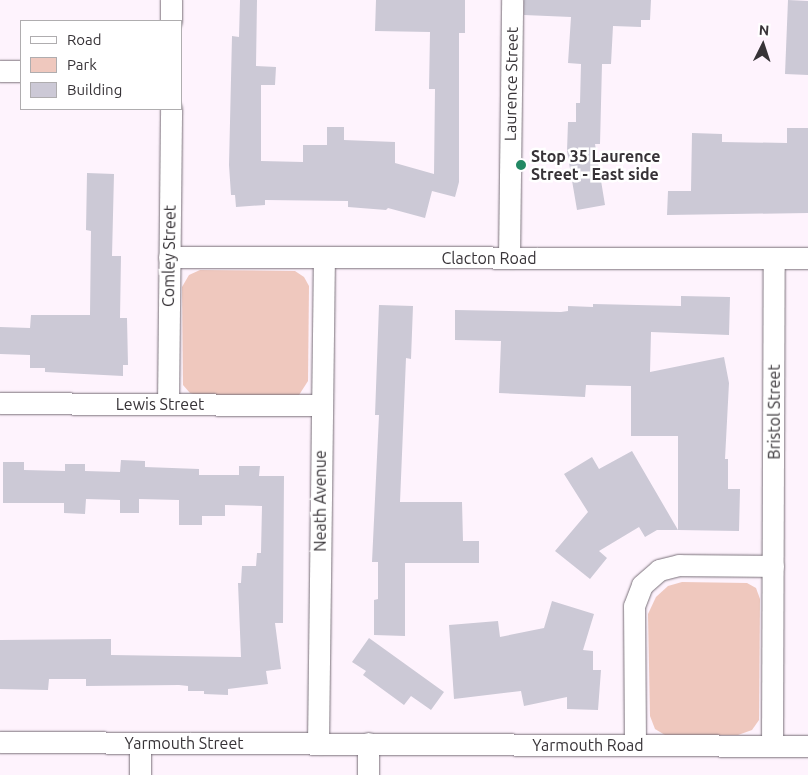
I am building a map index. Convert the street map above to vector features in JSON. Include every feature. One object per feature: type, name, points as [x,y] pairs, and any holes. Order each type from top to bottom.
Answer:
[{"type":"street","points":[[171,0],[171,20]]},
{"type":"street","name":"Laurence Street","points":[[509,258],[512,0]]},
{"type":"street","points":[[0,71],[20,71]]},
{"type":"street","name":"Comley Street","points":[[168,404],[171,110]]},
{"type":"street","name":"Clacton Road","points":[[169,257],[808,258]]},
{"type":"street","name":"Neath Avenue","points":[[318,744],[324,258]]},
{"type":"street","name":"Bristol Street","points":[[772,746],[774,258]]},
{"type":"street","name":"Lewis Street","points":[[0,403],[321,405]]},
{"type":"street","points":[[635,745],[634,606],[642,585],[659,570],[680,565],[773,566]]},
{"type":"street","name":"Yarmouth Street","points":[[0,742],[368,743]]},
{"type":"street","points":[[140,743],[140,775]]},
{"type":"street","points":[[368,743],[368,775]]},
{"type":"street","name":"Yarmouth Road","points":[[368,743],[808,746]]},
{"type":"green space","points":[[200,270],[295,271],[304,277],[309,286],[308,381],[299,395],[200,396],[190,393],[183,385],[182,287],[189,275]]},
{"type":"green space","points":[[682,582],[747,583],[756,588],[760,599],[759,720],[752,730],[738,735],[665,735],[655,729],[650,716],[648,614],[656,597],[668,586]]},
{"type":"building","points":[[240,0],[257,0],[256,66],[276,67],[275,85],[261,85],[261,161],[303,162],[303,145],[327,145],[327,127],[344,127],[344,140],[395,142],[395,163],[434,174],[435,89],[429,89],[430,32],[375,31],[376,0],[465,0],[465,33],[459,33],[459,182],[455,197],[432,191],[425,218],[388,208],[386,210],[348,207],[348,201],[265,200],[265,205],[236,207],[235,195],[231,195],[229,165],[232,36],[239,37]]},
{"type":"building","points":[[524,0],[651,0],[650,20],[641,20],[641,27],[613,26],[611,64],[602,64],[600,144],[595,144],[605,205],[577,210],[567,151],[568,122],[576,122],[576,103],[580,103],[581,64],[568,63],[571,17],[524,15]]},
{"type":"building","points":[[788,0],[808,1],[808,75],[785,74]]},
{"type":"building","points":[[787,128],[808,128],[808,213],[667,215],[668,191],[691,191],[692,133],[722,134],[722,142],[787,143]]},
{"type":"building","points":[[87,173],[114,174],[112,256],[121,256],[120,318],[127,318],[128,365],[123,365],[123,376],[45,372],[45,368],[30,368],[30,355],[0,354],[0,327],[30,328],[31,315],[90,315],[91,231],[86,230]]},
{"type":"building","points":[[681,296],[730,297],[729,335],[651,332],[650,372],[724,357],[729,383],[725,459],[728,459],[728,489],[740,489],[739,531],[678,530],[678,436],[631,436],[631,386],[586,385],[585,397],[499,393],[501,341],[455,340],[455,310],[561,312],[568,311],[568,306],[593,307],[593,304],[681,306]]},
{"type":"building","points":[[379,305],[413,306],[411,359],[406,358],[400,502],[462,502],[463,541],[479,541],[479,563],[405,563],[405,636],[374,635],[374,600],[378,599],[378,562],[372,562],[379,415],[375,415]]},
{"type":"building","points":[[632,451],[678,530],[657,530],[645,537],[639,527],[599,551],[607,558],[590,579],[555,551],[588,512],[564,474],[592,457],[599,469]]},
{"type":"building","points":[[121,460],[145,461],[145,467],[199,469],[199,475],[239,475],[239,466],[260,466],[259,476],[284,476],[283,623],[275,623],[281,669],[266,671],[268,684],[228,689],[228,695],[204,694],[204,691],[188,691],[188,686],[179,685],[86,686],[86,679],[49,679],[48,690],[0,689],[0,640],[111,639],[111,655],[241,657],[238,583],[241,583],[242,566],[256,566],[257,553],[261,553],[262,506],[225,505],[225,516],[202,516],[202,525],[179,525],[179,500],[139,499],[139,513],[120,513],[120,500],[86,499],[85,514],[64,513],[64,503],[3,503],[3,462],[24,462],[24,470],[65,471],[65,464],[85,464],[85,471],[120,472]]},
{"type":"building","points":[[552,601],[594,614],[583,650],[593,651],[593,670],[601,670],[598,710],[567,709],[567,697],[524,706],[521,691],[454,699],[449,625],[498,621],[500,637],[544,628]]},
{"type":"building","points":[[369,638],[444,692],[431,710],[411,696],[404,705],[363,675],[366,671],[352,662]]},
{"type":"place","name":"Stop 35 Laurence Street - East side","points":[[521,165]]}]
